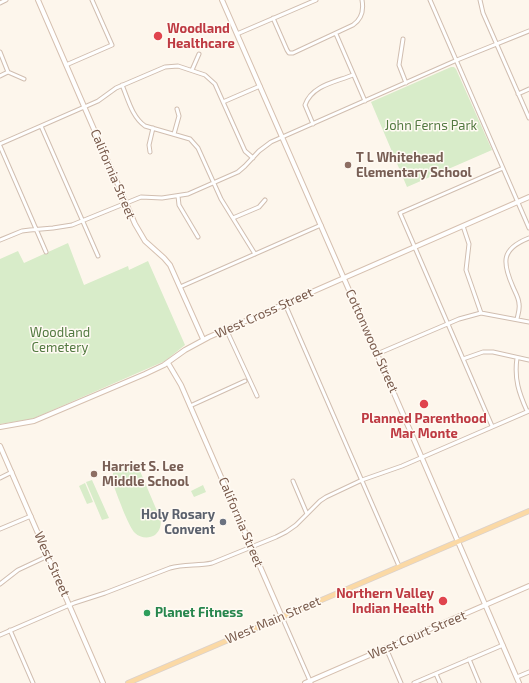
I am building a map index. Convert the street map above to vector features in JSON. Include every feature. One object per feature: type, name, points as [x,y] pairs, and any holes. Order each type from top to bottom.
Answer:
[{"type":"main road","name":"West Main Street","points":[[128,683],[529,511]]},
{"type":"street","points":[[0,3],[6,0]]},
{"type":"street","name":"California Street","points":[[38,0],[125,202],[140,233],[151,247],[169,263],[203,339]]},
{"type":"street","points":[[66,65],[112,45],[92,0]]},
{"type":"street","name":"Cottonwood Street","points":[[222,0],[519,683]]},
{"type":"street","points":[[237,34],[316,0]]},
{"type":"street","points":[[274,18],[289,53],[336,34],[358,22],[363,12],[362,0]]},
{"type":"street","points":[[430,0],[529,228]]},
{"type":"street","points":[[480,0],[483,13],[529,118]]},
{"type":"street","points":[[0,240],[22,231],[64,227],[83,221],[125,202],[141,197],[162,198],[188,194],[238,172],[266,145],[282,137],[529,30]]},
{"type":"street","points":[[336,34],[364,101]]},
{"type":"street","points":[[403,38],[399,65],[406,83]]},
{"type":"street","points":[[0,52],[8,72],[24,79]]},
{"type":"street","points":[[192,70],[199,54]]},
{"type":"street","points":[[46,252],[0,145],[103,98],[122,85],[165,67],[178,66],[205,75],[212,80],[218,90],[245,150],[253,158]]},
{"type":"street","points":[[0,76],[8,72]]},
{"type":"street","points":[[313,124],[305,105],[310,97],[321,86],[353,75]]},
{"type":"street","points":[[122,85],[137,118],[145,126],[190,139],[198,148],[224,206],[233,218],[254,254]]},
{"type":"street","points":[[223,102],[260,86]]},
{"type":"street","points":[[518,94],[529,89]]},
{"type":"street","points":[[174,134],[179,116],[178,109]]},
{"type":"street","points":[[41,126],[98,256]]},
{"type":"street","points":[[150,152],[149,145],[153,128]]},
{"type":"street","points":[[492,426],[400,213],[503,168]]},
{"type":"street","points":[[178,196],[179,205],[198,237]]},
{"type":"street","name":"West Cross Street","points":[[0,427],[34,421],[168,363],[180,353],[203,339],[529,197]]},
{"type":"street","points":[[233,218],[259,207],[265,200]]},
{"type":"street","points":[[180,287],[320,225]]},
{"type":"street","points":[[463,226],[469,244],[466,270],[481,313]]},
{"type":"street","points":[[517,319],[520,306],[519,300],[506,271],[506,262],[507,256],[514,245],[529,238]]},
{"type":"street","points":[[285,304],[399,566]]},
{"type":"street","points":[[377,354],[448,324],[481,313],[529,322]]},
{"type":"street","points":[[226,329],[257,396]]},
{"type":"street","points":[[463,359],[483,352],[493,352],[529,360]]},
{"type":"street","points":[[0,635],[70,604],[124,586],[170,568],[212,563],[252,547],[286,532],[296,525],[326,497],[362,480],[388,472],[528,411],[516,382],[517,358]]},
{"type":"street","name":"California Street","points":[[168,363],[178,378],[309,682]]},
{"type":"street","points":[[190,406],[245,381]]},
{"type":"street","name":"West Street","points":[[0,446],[70,604],[103,683]]},
{"type":"street","points":[[0,478],[12,472]]},
{"type":"street","points":[[293,481],[307,514]]},
{"type":"street","points":[[0,529],[31,516]]},
{"type":"street","points":[[0,584],[18,570],[48,556]]},
{"type":"street","name":"West Court Street","points":[[309,682],[529,586]]},
{"type":"street","points":[[10,630],[33,683]]},
{"type":"street","points":[[414,683],[502,645]]},
{"type":"street","points":[[386,648],[401,683]]},
{"type":"street","points":[[469,659],[479,683]]},
{"type":"street","points":[[517,677],[529,672]]},
{"type":"street","points":[[436,674],[440,683]]},
{"type":"green space","name":"John Ferns Park","points":[[451,67],[456,69],[492,150],[407,187],[371,102]]},
{"type":"green space","name":"Woodland Cemetery","points":[[68,243],[84,285],[128,266],[129,270],[148,261],[185,345],[165,361],[32,419],[0,424],[0,259],[18,251],[24,263]]},
{"type":"green space","points":[[127,463],[134,465],[140,471],[160,518],[161,525],[157,533],[153,536],[142,537],[135,533],[126,517],[113,484],[112,476],[115,470]]},
{"type":"green space","points":[[92,480],[109,518],[102,520],[86,482]]},
{"type":"green space","points":[[85,483],[93,502],[87,504],[79,486]]},
{"type":"green space","points":[[203,485],[206,492],[194,497],[191,491]]},
{"type":"place","name":"Woodland Healthcare","points":[[158,36]]},
{"type":"place","name":"T L Whitehead Elementary School","points":[[348,165]]},
{"type":"place","name":"Planned Parenthood Mar Monte","points":[[424,404]]},
{"type":"place","name":"Harriet S. Lee Middle School","points":[[94,474]]},
{"type":"place","name":"Holy Rosary Convent","points":[[223,522]]},
{"type":"place","name":"Northern Valley Indian Health","points":[[443,601]]},
{"type":"place","name":"Planet Fitness","points":[[147,613]]}]
